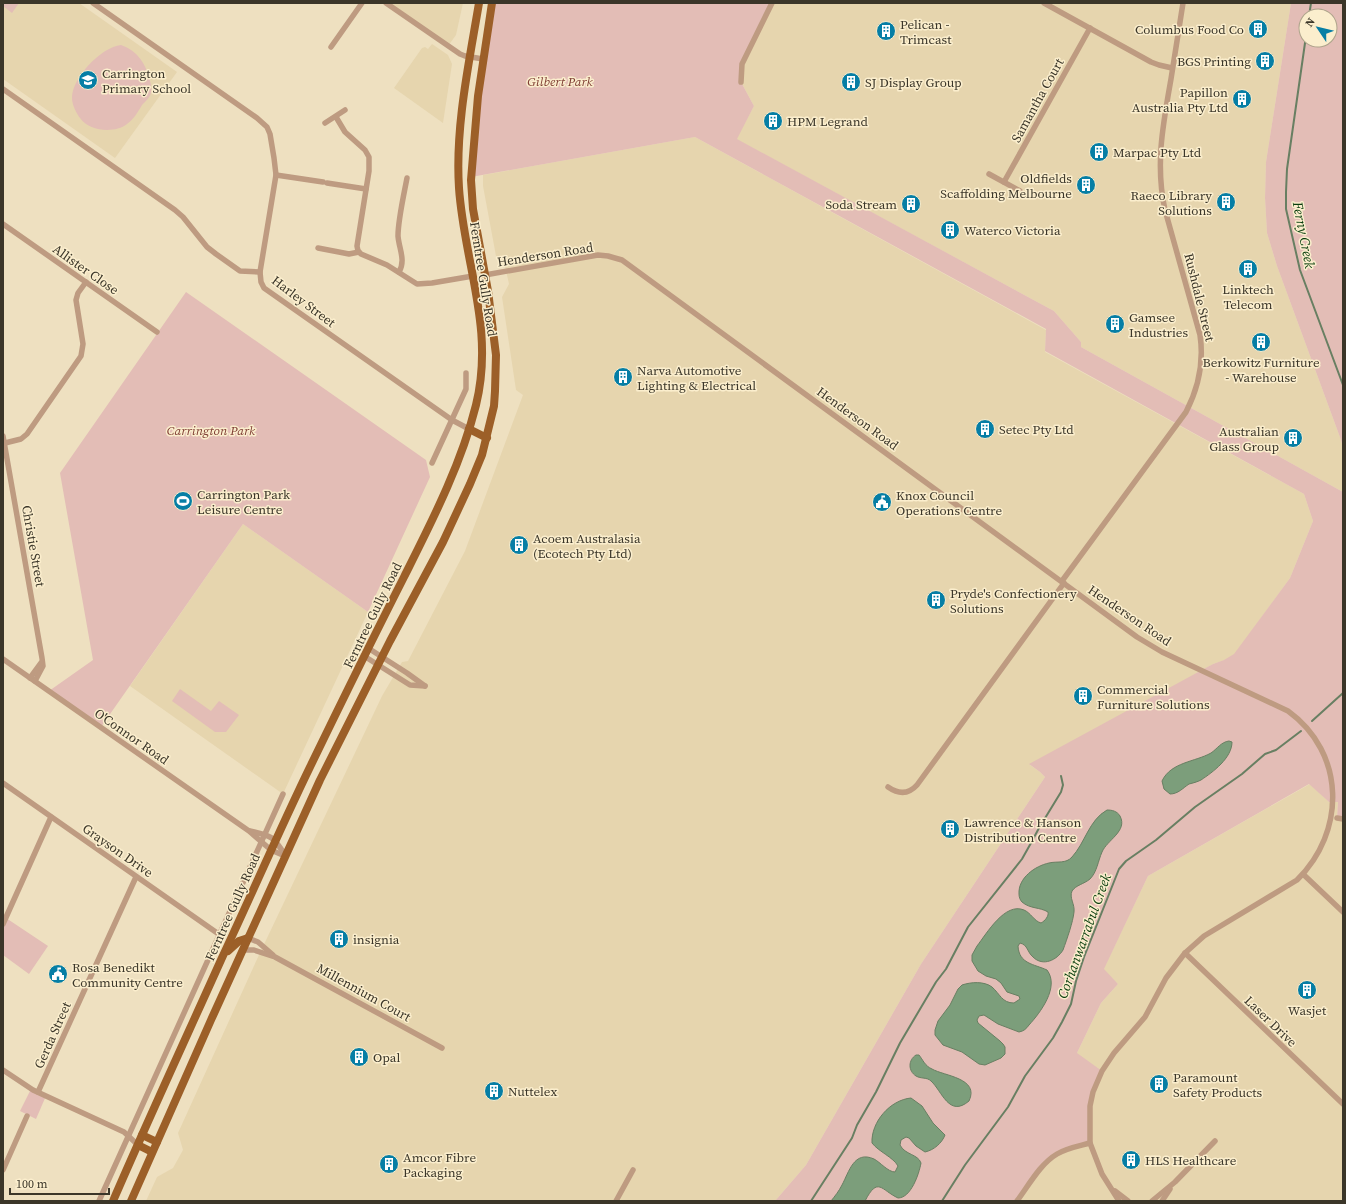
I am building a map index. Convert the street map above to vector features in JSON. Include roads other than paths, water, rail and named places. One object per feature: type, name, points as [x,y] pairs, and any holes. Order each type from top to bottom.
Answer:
[{"type":"main road","name":"Ferntree Gully Road","points":[[113,1201],[271,850],[366,652],[437,510],[464,445],[469,429],[481,380],[481,321],[462,218],[458,171],[462,112],[479,3]]},
{"type":"main road","name":"Ferntree Gully Road","points":[[131,1201],[320,780],[382,657],[443,542],[482,455],[494,406],[496,355],[485,275],[474,219],[471,180],[474,134],[492,3]]},
{"type":"main road","points":[[473,276],[485,275]]},
{"type":"main road","points":[[469,429],[487,438]]},
{"type":"main road","points":[[222,958],[239,941],[248,938]]},
{"type":"main road","points":[[142,1135],[157,1142]]},
{"type":"main road","points":[[138,1145],[152,1152]]},
{"type":"street","points":[[93,3],[264,124],[268,130],[271,140],[276,175],[260,272]]},
{"type":"street","points":[[331,46],[362,3]]},
{"type":"street","points":[[386,3],[457,52],[465,56],[484,59]]},
{"type":"street","points":[[741,82],[742,64],[772,3]]},
{"type":"street","points":[[1044,3],[1155,64],[1172,68]]},
{"type":"street","name":"Rushdale Street","points":[[888,787],[896,792],[904,793],[911,791],[917,785],[1183,416],[1195,393],[1200,375],[1202,355],[1199,328],[1167,220],[1161,184],[1160,164],[1162,137],[1183,3]]},
{"type":"street","name":"Samantha Court","points":[[1004,182],[1090,28]]},
{"type":"street","name":"Harley Street","points":[[3,89],[175,210],[184,217],[210,250],[234,268],[243,272],[260,272],[262,285],[268,291],[452,420],[469,429]]},
{"type":"street","points":[[325,123],[344,110]]},
{"type":"street","points":[[336,116],[345,132],[365,150],[369,157],[370,166],[357,246],[359,252],[364,256],[387,265],[414,282],[421,284],[473,276]]},
{"type":"street","points":[[989,174],[1020,191]]},
{"type":"street","points":[[276,175],[366,189]]},
{"type":"street","points":[[399,272],[403,262],[398,232],[407,178]]},
{"type":"street","name":"Allister Close","points":[[3,224],[157,332]]},
{"type":"street","points":[[318,248],[349,254],[359,252]]},
{"type":"street","name":"Henderson Road","points":[[485,275],[598,255],[622,260],[1144,641],[1162,652],[1284,709],[1297,717],[1316,735],[1329,754],[1337,778],[1338,801]]},
{"type":"street","points":[[5,443],[21,439],[25,436],[81,356],[83,344],[76,300],[77,295],[86,282]]},
{"type":"street","points":[[432,463],[466,389],[466,373]]},
{"type":"street","name":"Christie Street","points":[[3,436],[42,661],[41,670],[33,680]]},
{"type":"street","points":[[366,652],[382,657],[425,686],[410,685],[378,665],[366,652]]},
{"type":"street","name":"O'Connor Road","points":[[3,659],[249,831],[271,850],[285,856]]},
{"type":"street","name":"Grayson Drive","points":[[3,784],[220,935]]},
{"type":"street","name":"Ferntree Gully Road","points":[[99,1201],[283,794]]},
{"type":"street","points":[[1119,1201],[1110,1188],[1095,1158],[1090,1143],[1090,1106],[1093,1092],[1100,1075],[1114,1052],[1147,1014],[1166,978],[1185,953],[1204,936],[1288,886],[1304,874],[1322,854],[1333,832],[1337,815],[1343,820]]},
{"type":"street","points":[[3,924],[51,818]]},
{"type":"street","name":"O'Connor Road","points":[[249,831],[276,840]]},
{"type":"street","points":[[276,840],[285,856]]},
{"type":"street","points":[[1304,874],[1343,912]]},
{"type":"street","name":"Gerda Street","points":[[38,1092],[136,877]]},
{"type":"street","name":"Millennium Court","points":[[248,938],[258,942],[275,956],[442,1048]]},
{"type":"street","name":"Millennium Court","points":[[243,950],[254,950],[275,956]]},
{"type":"street","name":"Laser Drive","points":[[1185,953],[1343,1104]]},
{"type":"street","points":[[3,1070],[38,1092],[130,1135],[138,1145]]},
{"type":"street","points":[[3,1170],[27,1116]]},
{"type":"street","points":[[130,1135],[142,1135]]},
{"type":"street","points":[[1152,1201],[1175,1182],[1215,1141]]},
{"type":"street","points":[[1017,1201],[1050,1159],[1065,1150],[1090,1143]]},
{"type":"street","points":[[616,1201],[633,1170]]},
{"type":"street","points":[[1162,1201],[1175,1182]]},
{"type":"street","points":[[1110,1188],[1128,1201]]},
{"type":"waterway","name":"Ferny Creek","points":[[1310,8],[1311,3]]},
{"type":"waterway","name":"Ferny Creek","points":[[1304,48],[1287,169],[1286,209],[1300,270],[1343,385]]},
{"type":"waterway","name":"Corhanwarrabul Creek","points":[[1312,721],[1343,693]]},
{"type":"waterway","name":"Corhanwarrabul Creek","points":[[942,1201],[965,1165],[1008,1107],[1025,1076],[1053,1038],[1062,1022],[1071,1004],[1076,981],[1084,957],[1119,869],[1126,861],[1156,840],[1195,807],[1242,774],[1265,754],[1276,750],[1301,731]]},
{"type":"waterway","points":[[811,1201],[852,1138],[857,1125],[876,1092],[900,1043],[936,982],[946,969],[968,927],[1022,859],[1061,792],[1063,785],[1061,776]]},
{"type":"place","name":"Columbus Food Co","points":[[1258,29]]},
{"type":"place","name":"Pelican - Trimcast","points":[[886,31]]},
{"type":"place","name":"BGS Printing","points":[[1265,61]]},
{"type":"place","name":"Carrington Primary School","points":[[88,80]]},
{"type":"place","name":"SJ Display Group","points":[[851,82]]},
{"type":"place","name":"Papillon Australia Pty Ltd","points":[[1242,99]]},
{"type":"place","name":"HPM Legrand","points":[[773,121]]},
{"type":"place","name":"Marpac Pty Ltd","points":[[1099,152]]},
{"type":"place","name":"Oldfields Scaffolding Melbourne","points":[[1086,185]]},
{"type":"place","name":"Raeco Library Solutions","points":[[1226,202]]},
{"type":"place","name":"Soda Stream","points":[[911,204]]},
{"type":"place","name":"Waterco Victoria","points":[[950,230]]},
{"type":"place","name":"Linktech Telecom","points":[[1248,269]]},
{"type":"place","name":"Gamsee Industries","points":[[1115,324]]},
{"type":"place","name":"Berkowitz Furniture - Warehouse","points":[[1261,342]]},
{"type":"place","name":"Narva Automotive Lighting & Electrical","points":[[623,377]]},
{"type":"place","name":"Setec Pty Ltd","points":[[985,429]]},
{"type":"place","name":"Australian Glass Group","points":[[1293,438]]},
{"type":"place","name":"Carrington Park Leisure Centre","points":[[183,501]]},
{"type":"place","name":"Knox Council Operations Centre","points":[[882,502]]},
{"type":"place","name":"Acoem Australasia (Ecotech Pty Ltd)","points":[[519,545]]},
{"type":"place","name":"Pryde's Confectionery Solutions","points":[[936,600]]},
{"type":"place","name":"Commercial Furniture Solutions","points":[[1083,696]]},
{"type":"place","name":"Lawrence & Hanson Distribution Centre","points":[[950,829]]},
{"type":"place","name":"insignia","points":[[339,939]]},
{"type":"place","name":"Rosa Benedikt Community Centre","points":[[58,974]]},
{"type":"place","name":"Wasjet","points":[[1307,990]]},
{"type":"place","name":"Opal","points":[[359,1057]]},
{"type":"place","name":"Paramount Safety Products","points":[[1159,1084]]},
{"type":"place","name":"Nuttelex","points":[[494,1091]]},
{"type":"place","name":"HLS Healthcare","points":[[1131,1160]]},
{"type":"place","name":"Amcor Fibre Packaging","points":[[389,1164]]},
{"type":"park label","name":"Gilbert Park","points":[[560,81]]},
{"type":"park label","name":"Carrington Park","points":[[211,430]]}]
